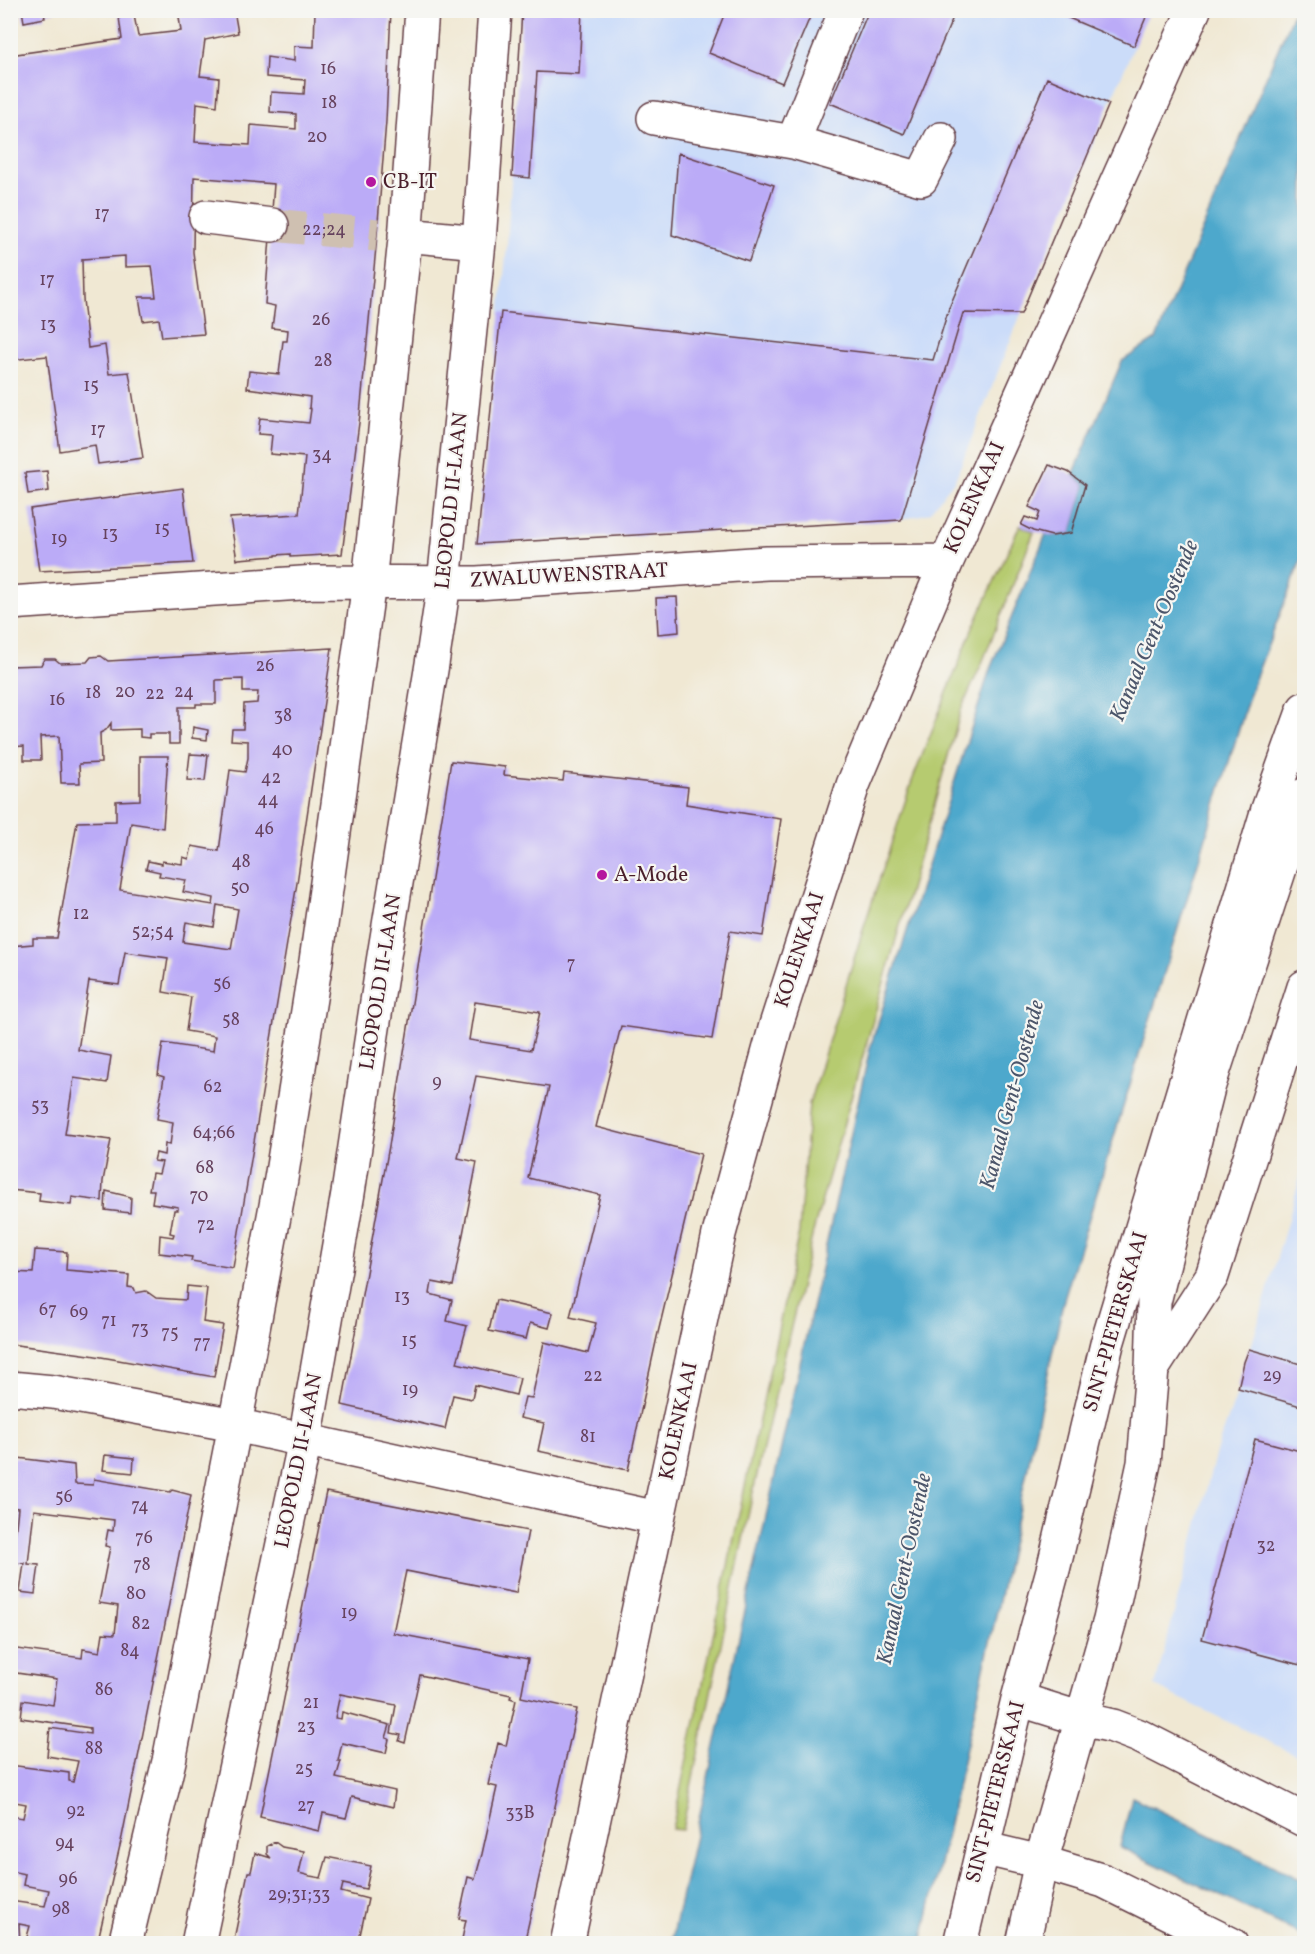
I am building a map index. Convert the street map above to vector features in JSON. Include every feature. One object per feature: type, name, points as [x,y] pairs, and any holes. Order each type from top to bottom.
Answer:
[{"type":"street","points":[[125,1944],[169,1761],[235,1425],[281,1179],[316,962],[369,583],[396,236],[422,10]]},
{"type":"street","name":"LEOPOLD II-LAAN","points":[[198,1944],[305,1440],[348,1193],[444,583],[479,242],[495,10]]},
{"type":"street","points":[[792,142],[846,10]]},
{"type":"street","name":"KOLENKAAI","points":[[567,1944],[719,1234],[776,1025],[853,785],[947,561],[1194,10]]},
{"type":"street","points":[[654,118],[792,142],[921,179],[941,139]]},
{"type":"street","points":[[206,217],[272,225]]},
{"type":"street","points":[[396,236],[479,242]]},
{"type":"street","name":"ZWALUWENSTRAAT","points":[[10,603],[316,582],[477,583],[766,563],[947,561]]},
{"type":"street","name":"SINT-PIETERSKAAI","points":[[960,1944],[1107,1344],[1268,809],[1305,709]]},
{"type":"street","name":"SINT-PIETERSKAAI","points":[[1023,1944],[1041,1862],[1110,1620],[1144,1463],[1152,1369],[1154,1302],[1208,1088],[1305,795]]},
{"type":"street","name":"SINT-PIETERSKAAI","points":[[1152,1369],[1212,1276],[1305,987]]},
{"type":"street","points":[[10,1389],[53,1392],[235,1425],[658,1518]]},
{"type":"street","points":[[1018,1700],[1113,1726],[1139,1736],[1305,1820]]},
{"type":"street","points":[[982,1848],[1041,1862],[1104,1881],[1231,1944]]},
{"type":"shaded area","points":[[522,11],[1149,11],[1021,314],[955,480],[929,513],[901,520],[477,544],[507,246]]},
{"type":"shaded area","points":[[1304,1164],[1304,1759],[1155,1686],[1216,1452],[1240,1386]]},
{"type":"green space","points":[[1020,525],[1034,532],[961,710],[813,1232],[753,1492],[682,1830],[672,1829],[799,1232],[809,1104],[912,781],[971,632]]},
{"type":"water","name":"Kanaal Gent-Oostende","points":[[1294,11],[1304,11],[1304,552],[1252,687],[1063,1303],[922,1943],[671,1944],[870,1048],[990,669],[1046,534],[1052,536],[1071,533],[1085,485],[1073,475],[1122,361],[1156,339]]},
{"type":"water","points":[[1132,1797],[1304,1881],[1304,1936],[1120,1847]]},
{"type":"building","points":[[22,10],[55,10],[55,12],[44,13],[45,18],[24,22]]},
{"type":"building","points":[[118,10],[133,10],[138,36],[181,31],[178,10],[234,10],[238,33],[205,40],[200,76],[219,78],[217,106],[197,103],[195,142],[250,145],[251,125],[296,129],[296,114],[270,112],[271,92],[304,94],[305,80],[266,77],[267,57],[294,61],[294,46],[314,47],[315,10],[391,10],[386,121],[376,247],[360,415],[342,554],[290,557],[290,554],[237,560],[230,518],[299,514],[305,457],[270,454],[272,435],[258,434],[260,418],[309,423],[311,409],[309,408],[310,397],[247,388],[249,371],[279,374],[283,341],[287,341],[288,330],[272,328],[275,306],[265,304],[274,184],[194,177],[193,252],[204,334],[162,337],[159,319],[143,321],[139,297],[156,297],[152,266],[125,267],[125,256],[82,259],[88,348],[105,345],[109,374],[129,372],[143,458],[98,464],[95,445],[60,451],[47,356],[10,360],[10,55],[122,39]]},
{"type":"building","points":[[522,10],[582,10],[579,74],[537,72],[530,178],[512,176]]},
{"type":"building","points":[[726,10],[813,10],[782,83],[709,53]]},
{"type":"building","points":[[869,10],[956,10],[904,134],[830,103]]},
{"type":"building","points":[[1050,10],[1149,10],[1134,46]]},
{"type":"building","points":[[1047,78],[1109,104],[1021,314],[963,313],[901,520],[477,544],[501,312],[933,360],[949,308]]},
{"type":"building","points":[[678,153],[774,185],[749,261],[672,235]]},
{"type":"building","points":[[1049,465],[1068,472],[1085,485],[1071,533],[1052,536],[1021,525],[1025,517],[1037,521],[1040,512],[1029,507]]},
{"type":"building","points":[[47,471],[49,491],[28,494],[25,473]]},
{"type":"building","points":[[183,488],[193,563],[39,571],[30,509]]},
{"type":"building","points":[[677,597],[679,632],[658,634],[656,598]]},
{"type":"building","points":[[332,648],[297,883],[233,1268],[191,1261],[192,1257],[159,1253],[160,1235],[173,1237],[174,1234],[170,1233],[174,1210],[178,1210],[178,1207],[152,1203],[154,1190],[149,1190],[152,1173],[159,1174],[162,1162],[154,1161],[156,1153],[164,1155],[165,1144],[170,1145],[173,1122],[157,1119],[164,1077],[158,1075],[163,1043],[213,1051],[215,1036],[186,1031],[191,997],[163,992],[168,958],[125,952],[119,985],[89,981],[78,1050],[111,1056],[107,1083],[74,1078],[65,1134],[111,1140],[103,1181],[102,1201],[72,1197],[71,1205],[39,1201],[40,1193],[10,1190],[10,1031],[12,1019],[10,1019],[10,946],[33,944],[33,938],[57,938],[77,822],[116,821],[116,801],[140,800],[140,756],[168,756],[163,828],[131,823],[120,890],[213,905],[214,898],[183,892],[186,880],[159,876],[160,872],[146,869],[148,861],[182,864],[183,857],[189,859],[192,846],[219,851],[230,770],[245,772],[248,758],[248,741],[231,740],[232,729],[243,729],[244,704],[257,703],[258,692],[243,692],[243,679],[216,680],[216,704],[179,707],[179,744],[169,744],[169,734],[149,734],[149,738],[140,737],[140,729],[111,730],[111,723],[106,730],[100,733],[101,763],[79,764],[80,783],[61,783],[59,736],[40,737],[41,760],[24,760],[24,746],[10,747],[10,666],[41,665],[44,659],[55,659],[60,663],[87,662],[91,657],[101,656],[108,661]],"holes":[[[217,905],[238,909],[231,949],[183,942],[186,922],[214,927]]]},
{"type":"building","points":[[193,727],[208,730],[207,740],[192,738]]},
{"type":"building","points":[[190,754],[208,755],[205,781],[187,780]]},
{"type":"building","points":[[451,761],[505,767],[504,775],[563,781],[564,773],[688,787],[686,804],[781,819],[763,936],[730,931],[712,1039],[621,1026],[596,1127],[701,1154],[628,1470],[538,1451],[544,1423],[520,1418],[525,1397],[532,1398],[544,1342],[588,1353],[596,1323],[570,1317],[600,1195],[528,1178],[549,1087],[476,1076],[458,1158],[477,1162],[453,1286],[432,1282],[430,1294],[452,1300],[447,1321],[467,1326],[457,1363],[520,1378],[516,1395],[475,1385],[472,1399],[453,1395],[445,1429],[342,1405],[389,1146]],"holes":[[[475,1002],[540,1012],[531,1050],[469,1040]]]},
{"type":"building","points":[[106,1191],[131,1197],[130,1213],[105,1210]]},
{"type":"building","points":[[35,1250],[67,1252],[66,1270],[129,1275],[128,1287],[134,1288],[136,1293],[146,1291],[156,1298],[186,1300],[187,1286],[207,1288],[203,1322],[223,1325],[214,1377],[90,1355],[10,1344],[10,1272],[33,1273]]},
{"type":"building","points":[[496,1300],[553,1313],[549,1328],[530,1323],[526,1339],[489,1331]]},
{"type":"building","points":[[1249,1349],[1304,1365],[1304,1407],[1238,1388]]},
{"type":"building","points":[[1255,1439],[1304,1452],[1304,1666],[1202,1639]]},
{"type":"building","points":[[105,1455],[134,1458],[133,1473],[103,1470]]},
{"type":"building","points":[[10,1457],[74,1465],[75,1484],[93,1485],[94,1479],[170,1492],[172,1490],[191,1495],[122,1837],[97,1944],[25,1944],[30,1926],[19,1924],[20,1944],[10,1944],[10,1901],[45,1906],[49,1890],[23,1885],[25,1874],[10,1871],[10,1816],[23,1818],[26,1804],[10,1801],[12,1786],[10,1785],[10,1765],[69,1773],[69,1781],[73,1782],[78,1761],[47,1756],[50,1728],[90,1734],[90,1728],[21,1718],[23,1700],[53,1705],[57,1679],[10,1672],[10,1648],[82,1658],[83,1649],[100,1652],[103,1633],[115,1634],[118,1606],[99,1603],[110,1547],[105,1546],[108,1530],[113,1531],[114,1520],[34,1510],[28,1564],[39,1565],[35,1594],[20,1592],[24,1563],[12,1564],[18,1508],[10,1507]]},
{"type":"building","points":[[326,1492],[528,1531],[516,1593],[406,1571],[393,1633],[528,1659],[521,1697],[577,1709],[524,1944],[461,1944],[466,1920],[459,1919],[468,1877],[475,1879],[482,1854],[497,1787],[488,1785],[498,1743],[506,1746],[516,1700],[510,1698],[511,1695],[420,1675],[405,1743],[399,1741],[401,1735],[391,1733],[396,1705],[340,1694],[335,1718],[341,1719],[342,1712],[390,1725],[386,1738],[389,1739],[386,1753],[342,1743],[338,1761],[341,1761],[336,1778],[395,1791],[393,1807],[352,1797],[346,1818],[323,1813],[319,1831],[260,1817]]},
{"type":"building","points":[[275,1842],[282,1847],[304,1851],[299,1873],[310,1876],[321,1878],[327,1857],[371,1866],[366,1889],[343,1884],[341,1892],[368,1899],[358,1944],[233,1944],[248,1872],[251,1872],[255,1853],[271,1858],[267,1854],[267,1846]]},
{"type":"tunnel","points":[[272,225],[377,235]]},
{"type":"place","name":"CB-IT","points":[[371,182]]},
{"type":"place","name":"A-Mode","points":[[602,875]]}]
